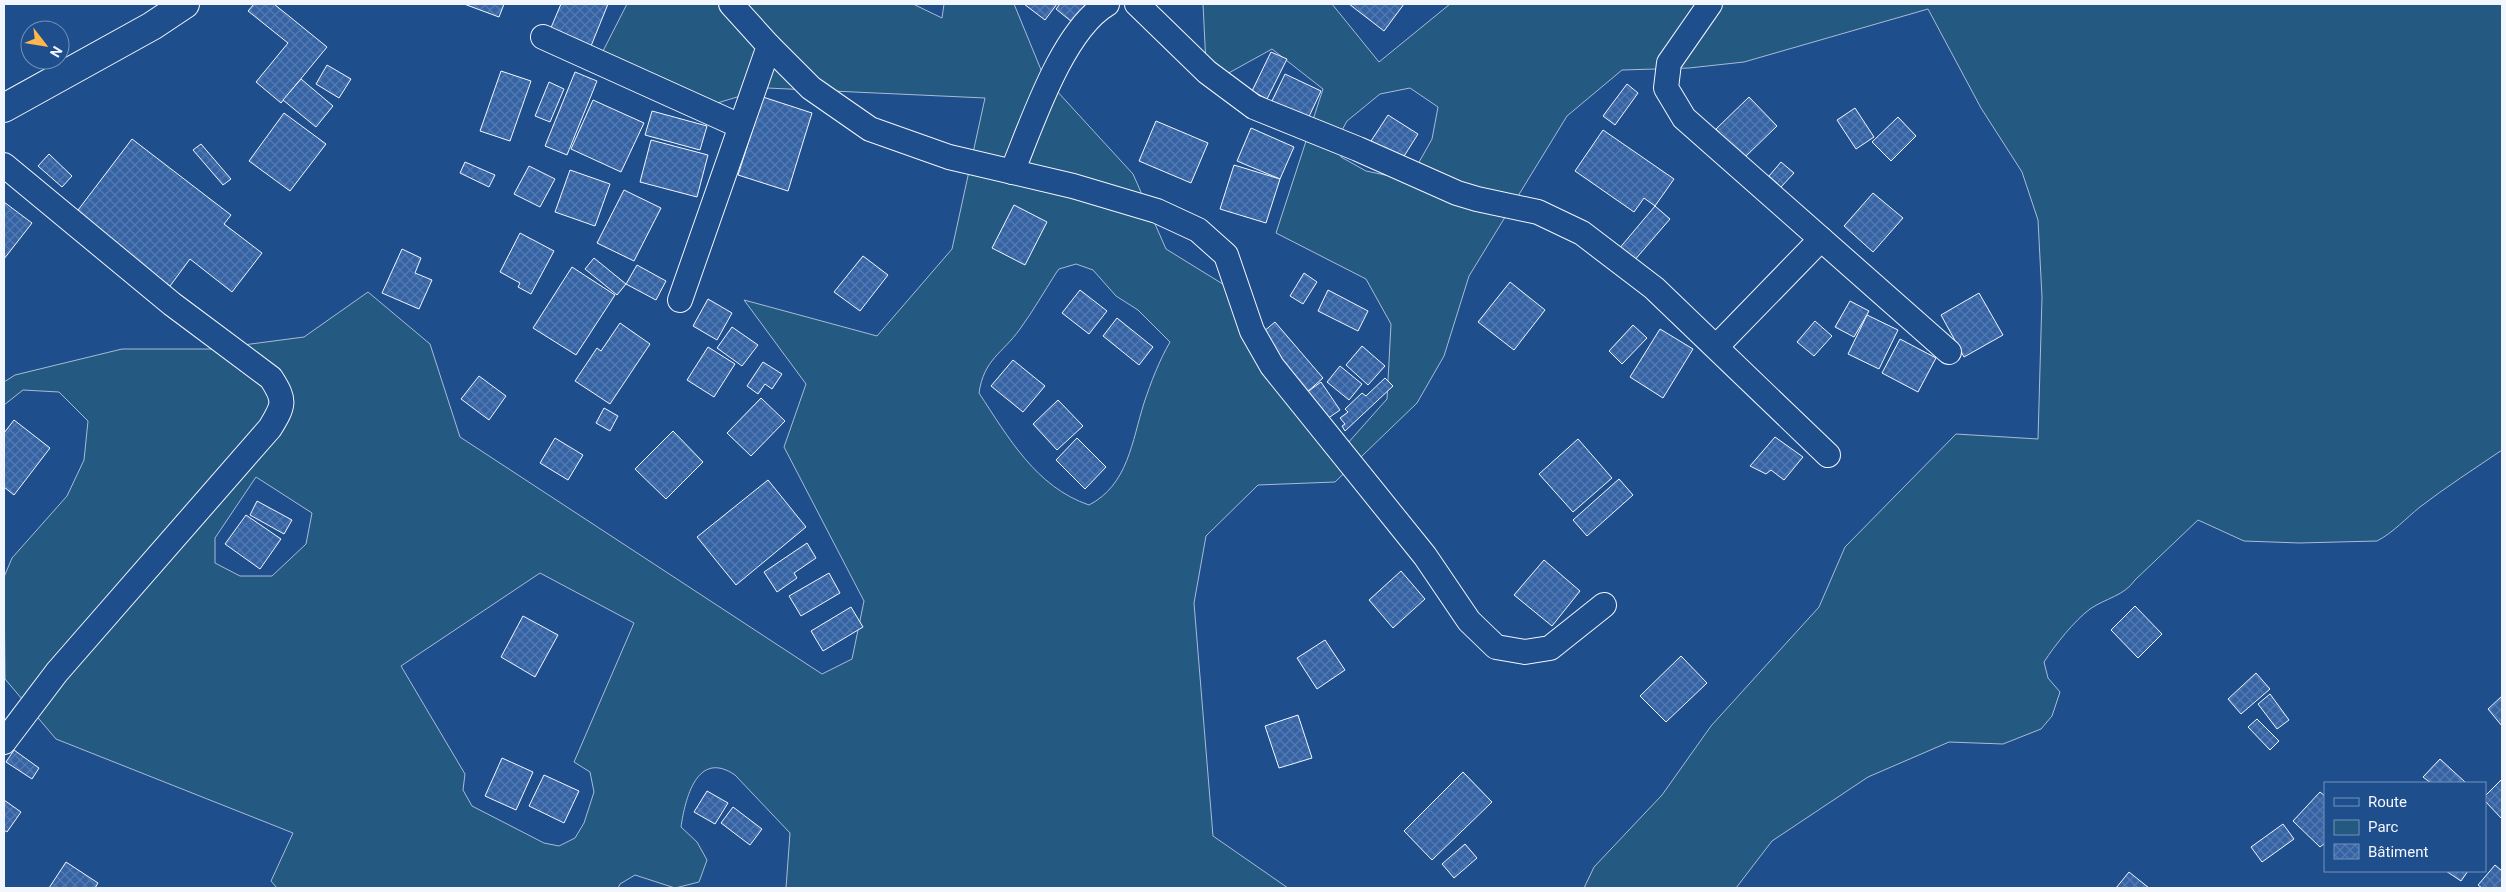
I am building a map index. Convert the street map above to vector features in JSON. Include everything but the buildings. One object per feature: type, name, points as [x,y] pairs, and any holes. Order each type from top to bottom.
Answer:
[{"type":"highway","points":[[4,108],[152,26],[185,4]]},
{"type":"street","points":[[731,4],[811,88],[870,129],[949,157],[1073,186],[1157,211],[1198,230],[1226,255],[1252,331],[1272,366],[1425,556],[1469,621],[1496,647],[1524,652],[1550,648],[1604,605]]},
{"type":"street","points":[[1012,172],[1046,89],[1076,35],[1100,8],[1107,4]]},
{"type":"street","points":[[1137,4],[1207,72],[1254,107],[1358,149],[1457,193],[1478,200],[1538,212],[1582,233],[1654,288],[1717,346],[1828,455]]},
{"type":"street","points":[[1710,4],[1669,63],[1666,88],[1684,118],[1949,352]]},
{"type":"street","points":[[543,37],[740,126]]},
{"type":"street","points":[[680,300],[740,126],[770,46]]},
{"type":"street","points":[[4,165],[172,304],[271,378],[282,394],[283,407],[270,428],[58,672],[4,742]]},
{"type":"street","points":[[1717,346],[1821,239]]},
{"type":"green space","points":[[627,4],[913,4],[942,18],[944,4],[1014,4],[1044,77],[1133,174],[1166,249],[1226,286],[1347,444],[1387,399],[1391,324],[1366,279],[1276,233],[1323,89],[1272,49],[1207,85],[1203,4],[1332,4],[1379,62],[1450,4],[2502,4],[2502,450],[2460,478],[2377,541],[2299,543],[2244,541],[2198,520],[2126,590],[2096,605],[2084,614],[2054,648],[2044,662],[2048,678],[2060,692],[2052,716],[2041,729],[2003,744],[1949,742],[1868,777],[1772,841],[1736,888],[1584,888],[1594,867],[1662,795],[1711,726],[1819,607],[1845,547],[1956,434],[2038,439],[2042,297],[2038,220],[2022,172],[1981,108],[1928,9],[1744,62],[1689,68],[1622,70],[1567,116],[1469,276],[1444,356],[1417,403],[1335,482],[1258,485],[1206,536],[1194,603],[1213,836],[1288,888],[786,888],[790,833],[735,775],[722,769],[711,768],[702,773],[695,781],[686,803],[681,827],[697,842],[707,860],[699,882],[675,888],[635,875],[620,884],[618,888],[277,888],[271,881],[293,833],[56,739],[5,679],[4,577],[12,558],[67,496],[84,460],[88,421],[59,392],[23,390],[4,405],[4,382],[15,375],[122,349],[213,349],[304,337],[368,292],[430,344],[460,437],[822,674],[852,659],[864,601],[784,447],[806,384],[744,300],[877,336],[952,249],[985,98],[767,88],[714,104],[603,51]],"holes":[[[1410,88],[1438,107],[1432,139],[1409,180],[1366,171],[1341,157],[1341,132],[1347,121],[1380,94]],[[1076,264],[1093,270],[1116,296],[1138,310],[1170,342],[1149,387],[1127,461],[1112,486],[1089,505],[1070,497],[1054,486],[1025,459],[979,393],[981,382],[989,364],[1020,329],[1059,269]],[[256,477],[312,513],[306,544],[272,576],[240,576],[215,563],[215,538]],[[540,573],[634,623],[574,762],[590,772],[594,792],[584,823],[575,838],[559,846],[544,843],[472,806],[463,790],[465,774],[401,666]]]}]
